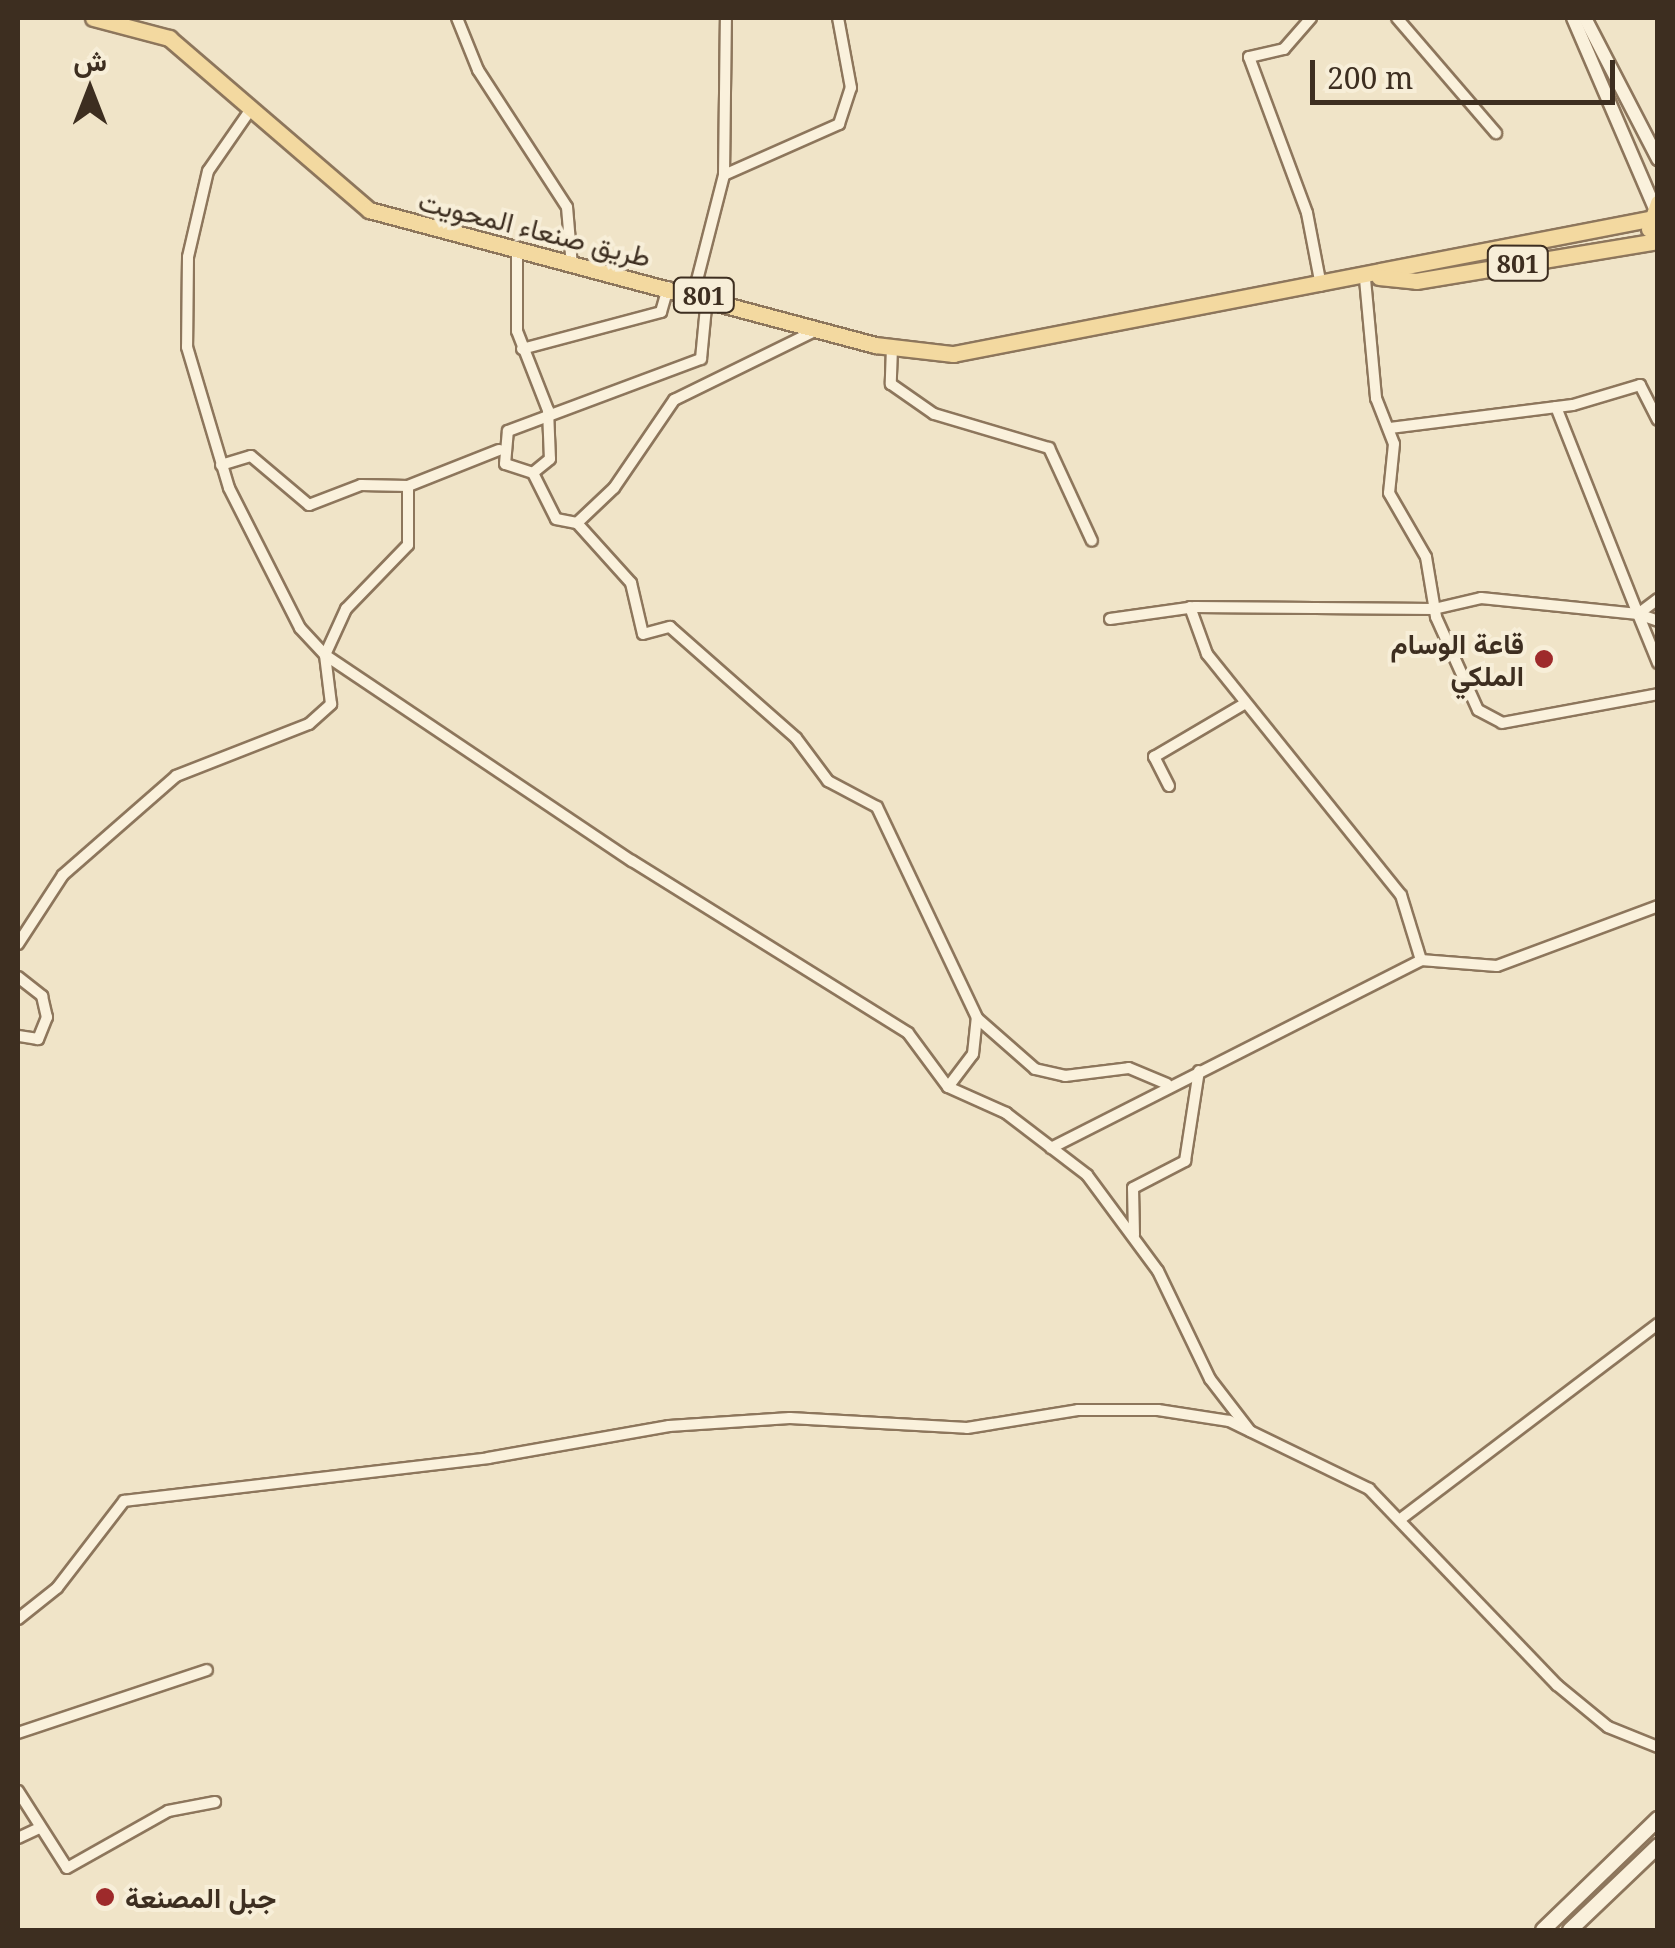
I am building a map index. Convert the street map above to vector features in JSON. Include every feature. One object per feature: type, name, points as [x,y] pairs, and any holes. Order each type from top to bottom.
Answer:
[{"type":"main road","name":"طريق صنعاء المحويت","points":[[93,18],[169,38],[368,210],[517,255],[669,286],[817,330],[892,347],[953,354],[1372,278],[1653,209]]},
{"type":"main road","points":[[1653,209],[1658,240]]},
{"type":"main road","name":"طريق صنعاء المحويت","points":[[1372,278],[1416,281],[1658,240]]},
{"type":"main road","points":[[1543,1930],[1658,1819]]},
{"type":"main road","points":[[1630,1846],[1644,1858]]},
{"type":"main road","points":[[1570,1930],[1658,1846]]},
{"type":"street","points":[[458,18],[478,70],[568,207],[572,267]]},
{"type":"street","points":[[726,18],[724,175],[700,294],[701,359],[548,410],[508,430],[499,450],[504,464],[533,473],[556,519],[577,522],[631,583],[643,634],[670,628],[796,738],[828,781],[877,807],[977,1018],[1035,1068],[1065,1076],[1129,1068],[1167,1084]]},
{"type":"street","points":[[724,175],[839,124],[850,88],[838,18]]},
{"type":"street","points":[[1311,18],[1284,48],[1249,57],[1307,213],[1321,287]]},
{"type":"street","points":[[1397,18],[1496,133]]},
{"type":"street","points":[[1573,18],[1653,209]]},
{"type":"street","points":[[1585,18],[1658,159]]},
{"type":"street","points":[[251,108],[208,171],[188,256],[187,348],[222,465],[300,628],[325,655],[908,1034],[948,1087],[1006,1113],[1087,1174],[1134,1236],[1210,1379],[1250,1432]]},
{"type":"street","points":[[517,255],[522,349],[548,410],[550,460],[533,473]]},
{"type":"street","points":[[1372,278],[1376,398],[1390,428],[1389,493],[1426,557],[1434,609],[1490,720],[1658,694]]},
{"type":"street","points":[[522,349],[660,312],[669,286]]},
{"type":"street","points":[[577,522],[614,488],[674,400],[817,330]]},
{"type":"street","points":[[892,347],[892,384],[934,414],[1049,448],[1092,541]]},
{"type":"street","points":[[1390,428],[1556,407],[1640,385],[1658,420]]},
{"type":"street","points":[[1556,407],[1658,663]]},
{"type":"street","points":[[222,465],[251,456],[309,505],[362,485],[408,486],[499,450]]},
{"type":"street","points":[[18,944],[63,874],[176,776],[309,724],[331,704],[325,655],[346,609],[408,545],[408,486]]},
{"type":"street","points":[[1110,619],[1190,607],[1434,609],[1481,598],[1638,614],[1658,621]]},
{"type":"street","points":[[1638,614],[1658,600]]},
{"type":"street","points":[[1190,607],[1207,654],[1402,895],[1422,960]]},
{"type":"street","points":[[1169,786],[1154,757],[1244,704]]},
{"type":"street","points":[[1051,1148],[1167,1084],[1422,960],[1497,966],[1658,906]]},
{"type":"street","points":[[18,977],[42,996],[47,1017],[38,1039],[18,1036]]},
{"type":"street","points":[[948,1087],[973,1054],[977,1018]]},
{"type":"street","points":[[1134,1236],[1133,1188],[1185,1161],[1200,1071]]},
{"type":"street","points":[[1402,1518],[1658,1324]]},
{"type":"street","points":[[18,1619],[57,1588],[124,1500],[488,1458],[616,1432],[790,1418],[967,1428],[1078,1410],[1158,1410],[1250,1432],[1370,1489],[1402,1518],[1557,1685],[1608,1728],[1658,1746]]},
{"type":"street","points":[[18,1734],[207,1670]]},
{"type":"street","points":[[18,1791],[67,1868],[168,1811],[214,1802]]},
{"type":"street","points":[[18,1838],[39,1828]]},
{"type":"place","name":"قاعة الوسام الملكي","points":[[1544,659]]},
{"type":"place","name":"جبل المصنعة","points":[[105,1897]]}]
